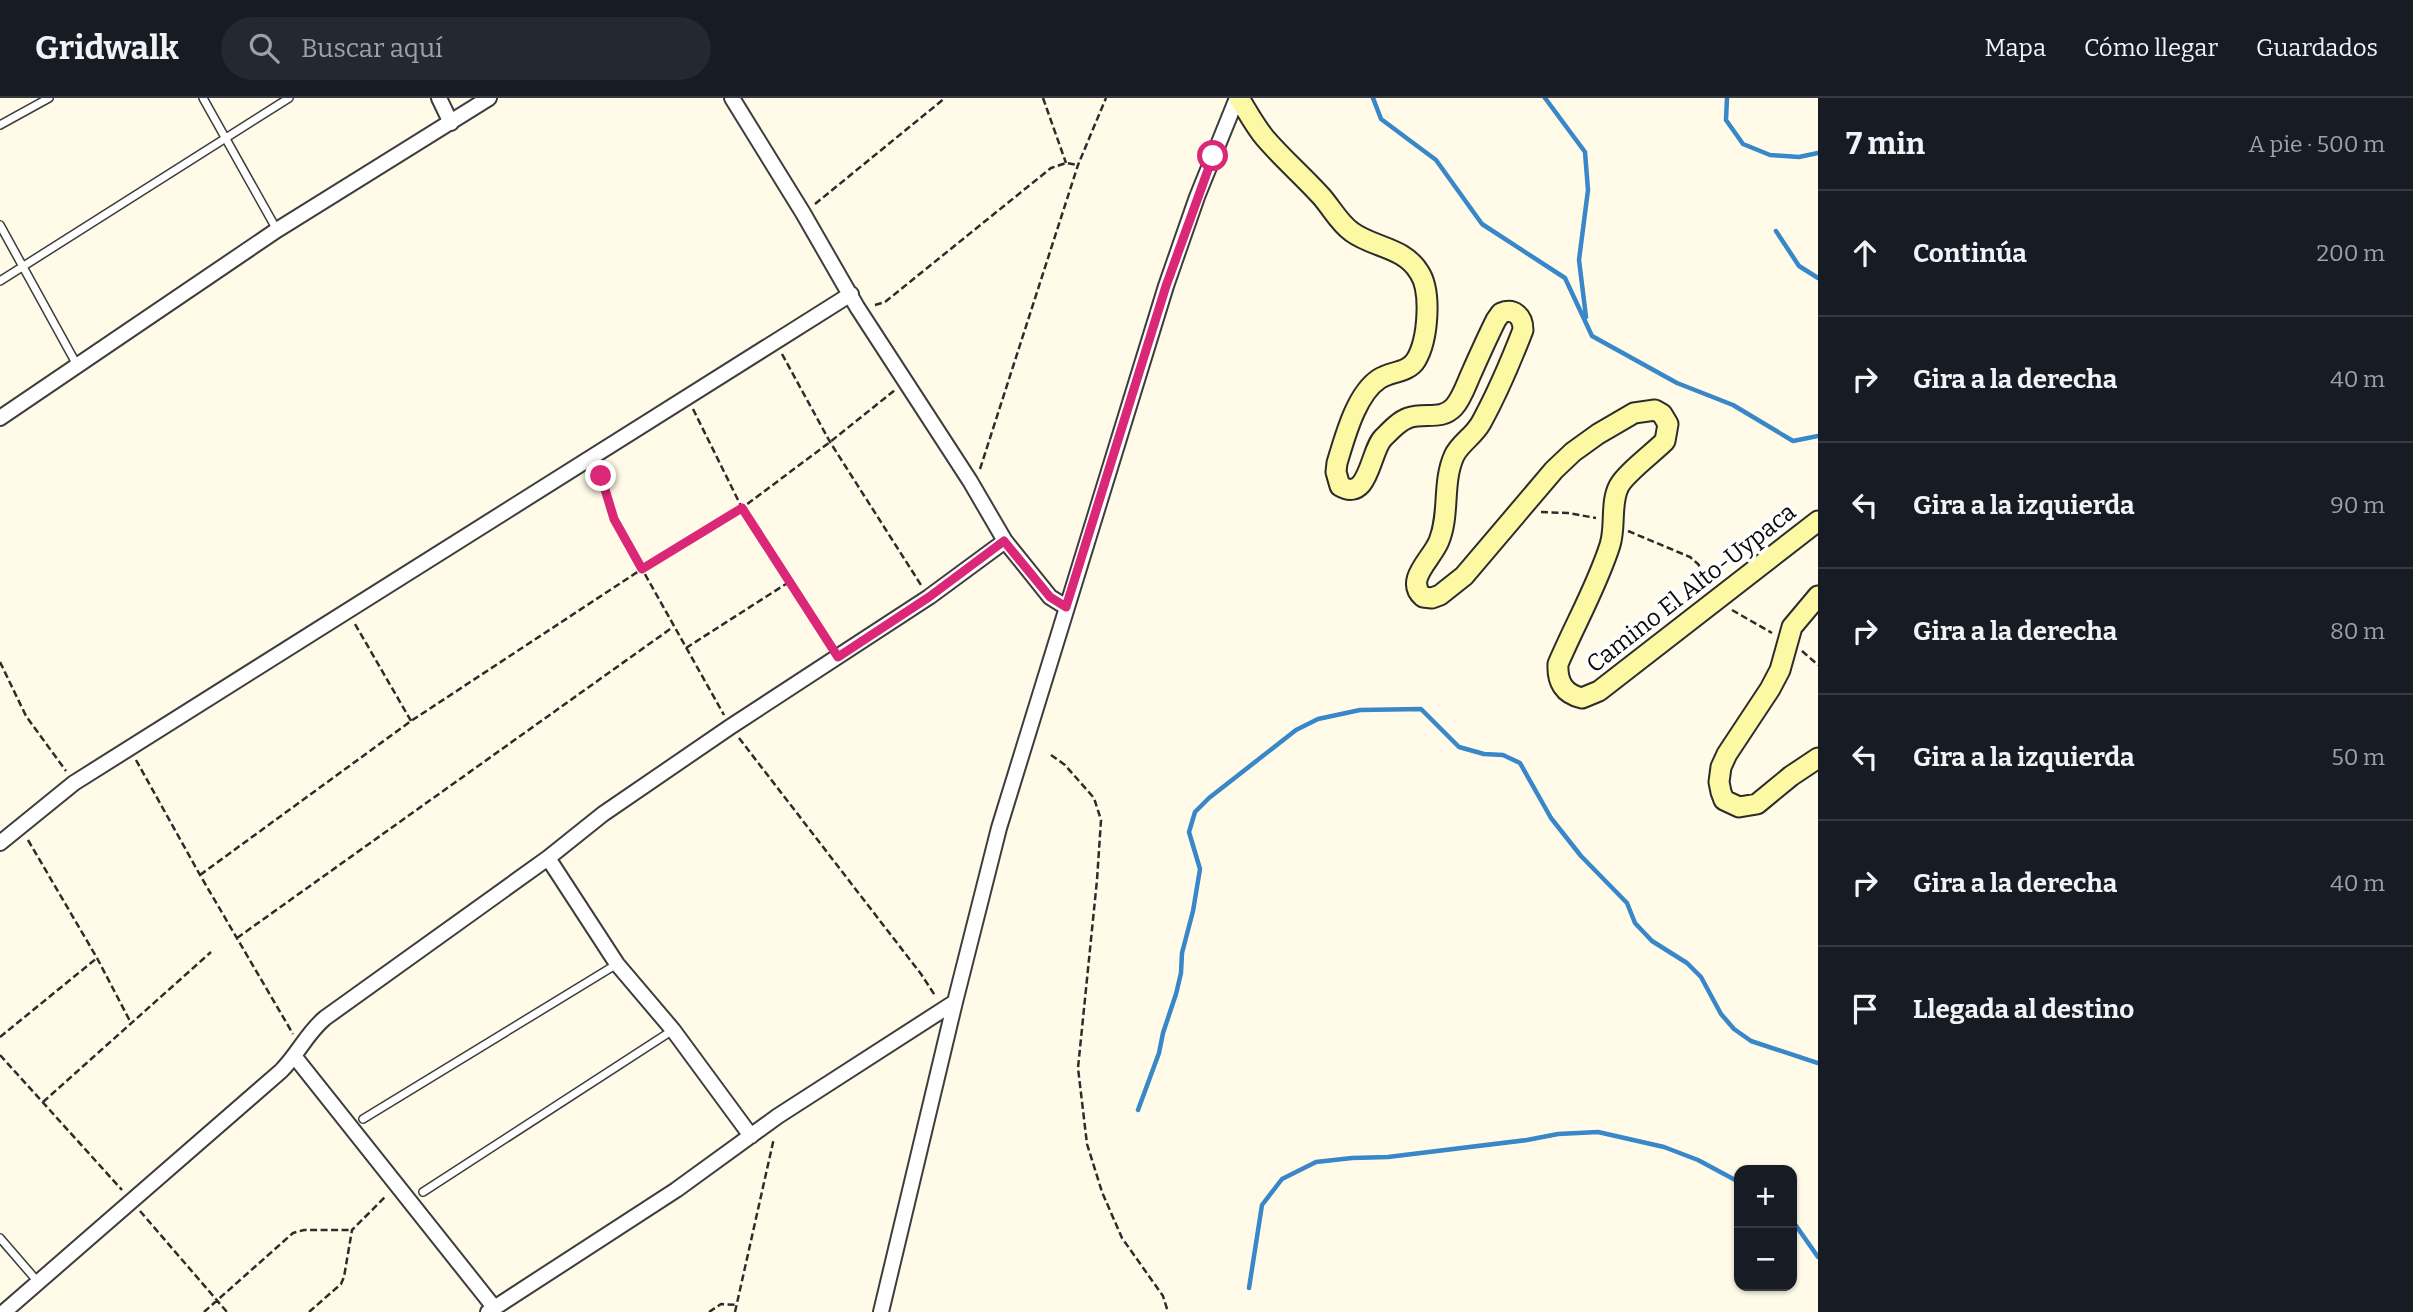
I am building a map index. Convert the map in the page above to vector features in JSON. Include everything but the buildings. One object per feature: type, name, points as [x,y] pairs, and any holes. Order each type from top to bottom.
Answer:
[{"type":"street","points":[[439,98],[451,123]]},
{"type":"street","points":[[0,418],[277,230],[489,98]]},
{"type":"street","points":[[732,98],[854,301],[970,481],[1004,541],[1050,597],[1066,607]]},
{"type":"street","points":[[881,1312],[949,1005],[999,828],[1166,286],[1238,98]]},
{"type":"street","name":"Camino El Alto-Uypaca","points":[[1238,98],[1263,135],[1350,232],[1407,258],[1420,273],[1426,293],[1427,320],[1416,360],[1405,370],[1392,372],[1378,379],[1361,398],[1337,463],[1336,472],[1340,486],[1353,489],[1364,482],[1376,447],[1391,430],[1407,418],[1442,416],[1452,409],[1461,397],[1497,317],[1504,312],[1511,312],[1521,318],[1523,330],[1490,407],[1471,439],[1461,444],[1451,463],[1443,531],[1416,579],[1416,587],[1423,597],[1436,597],[1454,585],[1524,507],[1553,470],[1598,434],[1634,413],[1655,410],[1666,418],[1668,432],[1664,441],[1619,486],[1615,498],[1615,523],[1601,569],[1558,664],[1561,686],[1569,693],[1582,698],[1592,695],[1818,521]]},
{"type":"street","points":[[0,843],[74,782],[776,341],[854,301]]},
{"type":"street","points":[[4,1312],[295,1057],[311,1030],[325,1018],[548,858],[603,814],[929,597],[1004,541]]},
{"type":"street","points":[[1818,596],[1792,626],[1780,670],[1721,767],[1721,792],[1724,800],[1739,807],[1757,804],[1818,758]]},
{"type":"street","points":[[548,858],[617,964],[673,1030],[751,1136]]},
{"type":"street","points":[[295,1057],[491,1309],[676,1190],[778,1116],[949,1005]]},
{"type":"lane","points":[[0,125],[49,98]]},
{"type":"lane","points":[[203,98],[277,230]]},
{"type":"lane","points":[[0,281],[289,98]]},
{"type":"lane","points":[[0,225],[78,366]]},
{"type":"lane","points":[[363,1119],[617,964]]},
{"type":"lane","points":[[423,1192],[673,1030]]},
{"type":"lane","points":[[0,1238],[38,1282]]},
{"type":"path","points":[[803,213],[946,98]]},
{"type":"path","points":[[1043,98],[1066,163]]},
{"type":"path","points":[[970,481],[980,469],[1078,165],[1106,98]]},
{"type":"path","points":[[854,301],[886,302],[1051,168],[1066,163],[1078,165]]},
{"type":"path","points":[[776,341],[830,443],[929,597]]},
{"type":"path","points":[[200,875],[411,721],[642,569],[742,508],[906,382]]},
{"type":"path","points":[[687,397],[742,508],[838,657]]},
{"type":"path","points":[[595,455],[614,519],[730,727],[921,974],[949,1005]]},
{"type":"path","points":[[1524,507],[1530,511],[1568,513],[1615,523],[1690,557],[1708,578],[1718,599],[1789,641],[1818,664]]},
{"type":"path","points":[[686,648],[789,582]]},
{"type":"path","points":[[347,611],[411,721]]},
{"type":"path","points":[[237,937],[674,626]]},
{"type":"path","points":[[0,662],[26,716],[74,782]]},
{"type":"path","points":[[1051,755],[1065,765],[1094,798],[1101,820],[1078,1068],[1087,1144],[1102,1192],[1122,1238],[1163,1296],[1168,1312]]},
{"type":"path","points":[[20,826],[97,958],[131,1023]]},
{"type":"path","points":[[43,1102],[211,953]]},
{"type":"path","points":[[0,1037],[97,958]]},
{"type":"path","points":[[0,1055],[228,1312]]},
{"type":"path","points":[[735,1312],[778,1116]]},
{"type":"path","points":[[309,1312],[341,1284],[352,1230],[396,1186]]},
{"type":"path","points":[[204,1312],[293,1233],[304,1230],[352,1230]]},
{"type":"path","points":[[709,1312],[721,1304],[737,1305]]},
{"type":"waterway","points":[[1373,98],[1381,119],[1436,160],[1482,224],[1565,278],[1592,336],[1677,383],[1733,405],[1793,441],[1818,436]]},
{"type":"waterway","points":[[1545,98],[1585,152],[1588,190],[1579,260],[1586,317]]},
{"type":"waterway","points":[[1727,98],[1726,120],[1743,144],[1770,155],[1799,157],[1818,153]]},
{"type":"waterway","points":[[1776,231],[1799,266],[1818,278]]},
{"type":"waterway","points":[[1138,1110],[1159,1053],[1176,994],[1182,953],[1193,911],[1200,869],[1189,832],[1195,812],[1296,730],[1318,719],[1360,710],[1421,709],[1459,747],[1484,754],[1503,755],[1520,763],[1551,818],[1581,856],[1627,903],[1635,923],[1652,941],[1687,963],[1701,977],[1721,1014],[1734,1029],[1751,1041],[1818,1063]]},
{"type":"waterway","points":[[1249,1288],[1262,1205],[1282,1179],[1316,1162],[1388,1157],[1558,1134],[1598,1132],[1664,1147],[1698,1160],[1734,1179]]},
{"type":"waterway","points":[[1797,1227],[1818,1257]]},
{"type":"route","points":[[601,476],[614,519],[642,569],[742,508],[838,657],[929,597],[1004,541],[1050,597],[1066,607],[1166,286],[1213,156]]}]
